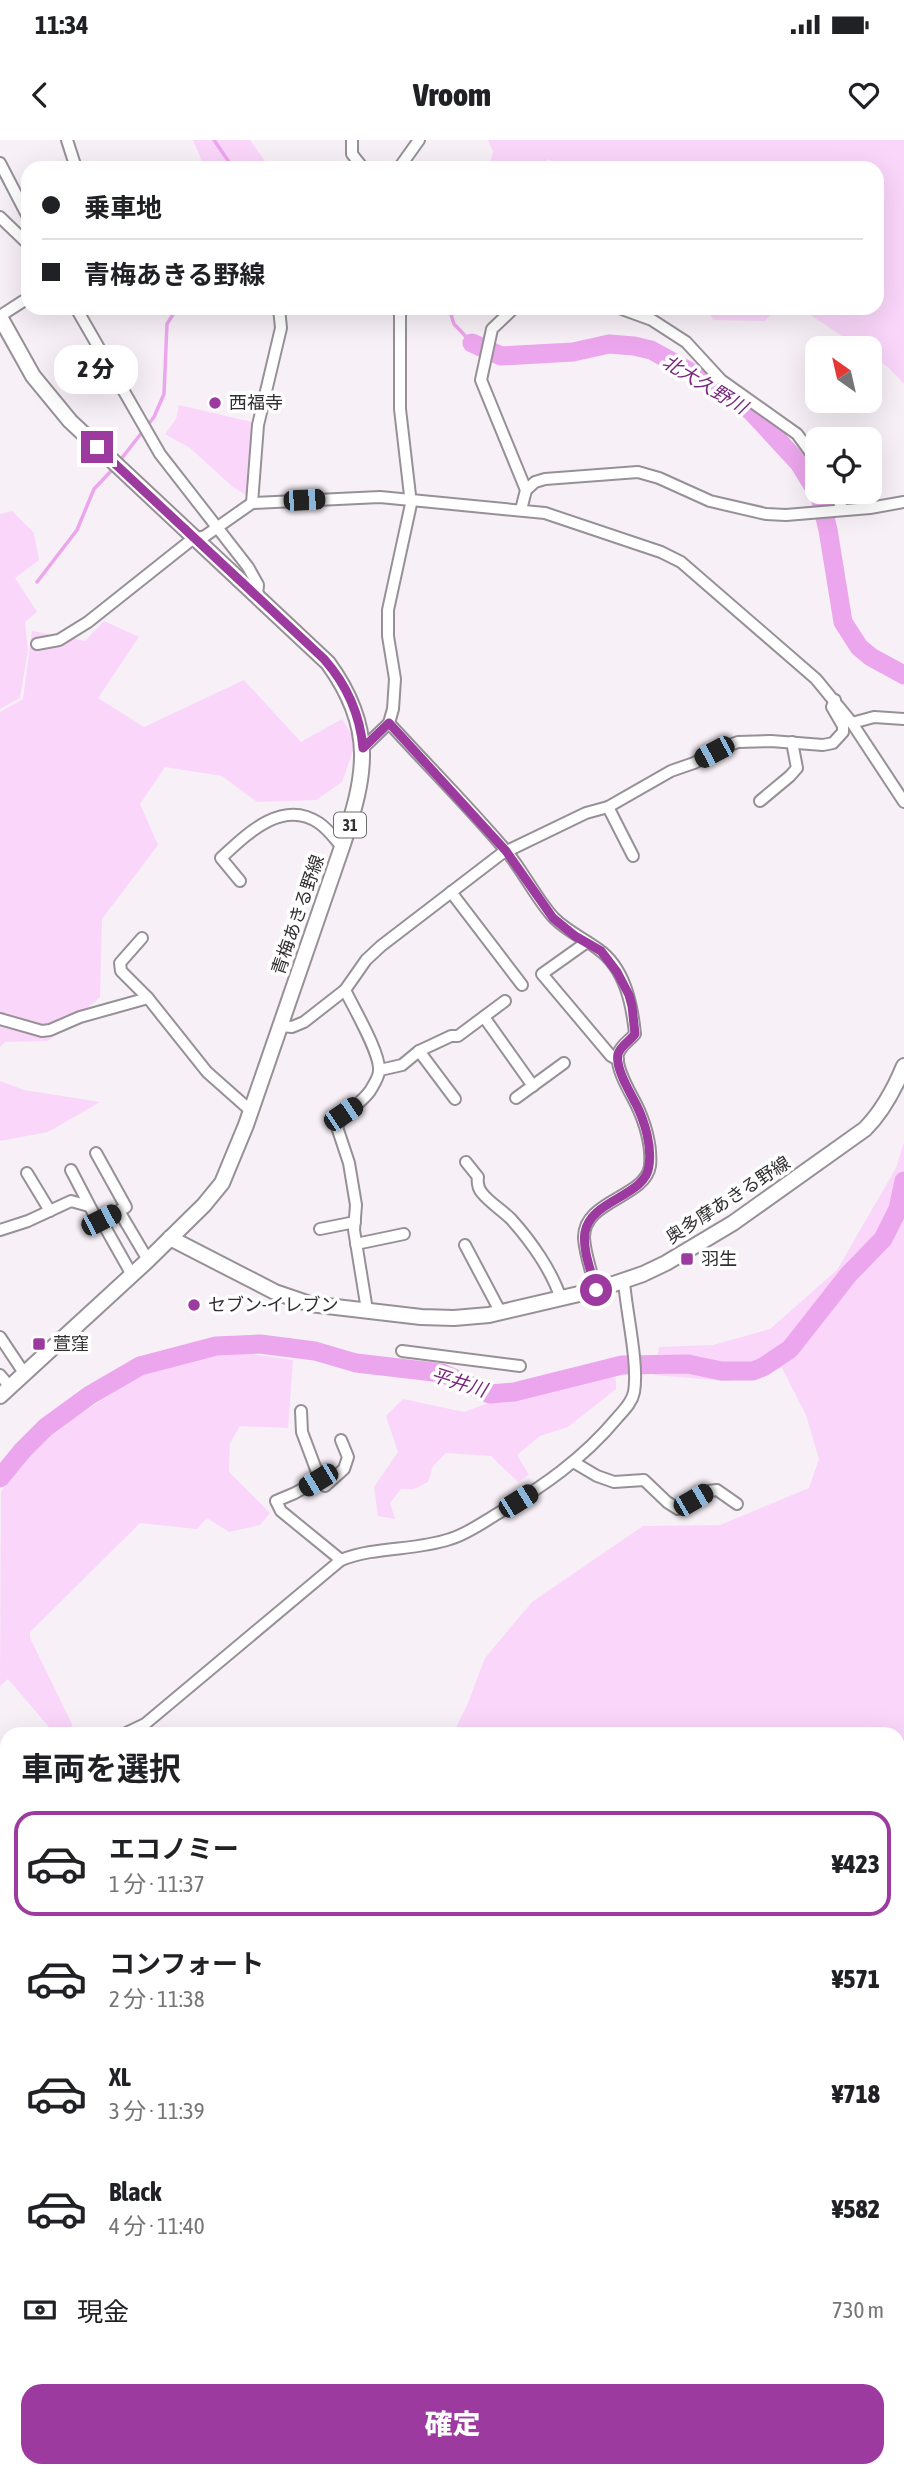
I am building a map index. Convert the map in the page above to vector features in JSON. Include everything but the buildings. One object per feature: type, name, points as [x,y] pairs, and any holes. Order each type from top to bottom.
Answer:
[{"type":"main road","name":"青梅あきる野線","points":[[0,316],[15,346],[62,412],[314,649],[339,679],[354,709],[363,748],[360,788],[342,847],[251,1111],[222,1183],[148,1260],[5,1392]]},
{"type":"main road","name":"奥多摩あきる野線","points":[[170,1238],[281,1295],[321,1306],[438,1318],[501,1312],[561,1299],[624,1281],[699,1245],[865,1129],[881,1111],[904,1066]]},
{"type":"street","points":[[67,140],[74,161]]},
{"type":"street","points":[[352,140],[352,154],[358,161]]},
{"type":"street","points":[[404,161],[419,140]]},
{"type":"street","points":[[0,163],[21,204]]},
{"type":"street","points":[[0,217],[21,237]]},
{"type":"street","points":[[0,316],[21,302]]},
{"type":"street","points":[[80,315],[160,454],[258,584],[257,595]]},
{"type":"street","points":[[252,503],[258,425],[281,328],[280,315]]},
{"type":"street","points":[[363,748],[389,723],[393,709],[395,679],[388,636],[388,610],[410,498],[400,410],[400,315]]},
{"type":"street","points":[[507,315],[492,329],[489,336],[481,380],[526,490]]},
{"type":"street","points":[[638,315],[652,320],[686,342],[721,380],[797,434],[805,445]]},
{"type":"street","points":[[521,510],[526,490],[535,482],[638,472],[659,478],[710,501],[766,514],[786,515],[870,508],[904,502]]},
{"type":"street","points":[[37,645],[59,640],[88,622],[190,541],[218,528],[252,503],[380,497],[521,510],[563,518],[661,552],[681,562],[806,669],[852,723],[904,802]]},
{"type":"street","points":[[838,504],[840,510]]},
{"type":"street","points":[[281,1026],[292,1027],[304,1022],[345,990],[366,960],[381,946],[506,851],[586,813],[608,807],[671,771],[738,742],[823,745],[833,743],[842,732],[843,726],[832,707],[835,701]]},
{"type":"street","points":[[852,723],[874,717],[904,719]]},
{"type":"street","points":[[389,723],[506,851],[553,918],[575,936],[601,951],[623,982],[632,1006],[635,1034],[622,1046],[618,1060],[628,1092],[646,1132],[650,1165],[648,1173],[639,1183],[594,1214],[588,1223],[584,1235],[596,1290]]},
{"type":"street","points":[[760,801],[797,768],[792,743]]},
{"type":"street","points":[[608,807],[633,856]]},
{"type":"street","points":[[240,881],[221,858],[248,833],[268,820],[291,816],[310,818],[323,826],[342,847]]},
{"type":"street","points":[[451,892],[522,985]]},
{"type":"street","points":[[142,938],[120,963],[121,971],[148,998],[207,1072],[251,1111]]},
{"type":"street","points":[[587,942],[542,974],[611,1056],[618,1060]]},
{"type":"street","points":[[345,990],[373,1045],[380,1070],[371,1090],[359,1104],[343,1114],[337,1127],[351,1174],[356,1205],[356,1244],[367,1310]]},
{"type":"street","points":[[0,1019],[42,1031],[50,1030],[80,1017],[148,998]]},
{"type":"street","points":[[380,1070],[402,1065],[419,1051],[458,1035],[505,1001]]},
{"type":"street","points":[[484,1017],[533,1086]]},
{"type":"street","points":[[419,1051],[455,1099]]},
{"type":"street","points":[[516,1098],[564,1063]]},
{"type":"street","points":[[71,1170],[98,1222],[126,1208],[96,1153]]},
{"type":"street","points":[[466,1162],[478,1177],[477,1184],[481,1192],[509,1217],[527,1240],[557,1285],[561,1299]]},
{"type":"street","points":[[27,1173],[50,1211]]},
{"type":"street","points":[[2,1226],[28,1221],[71,1201],[89,1206]]},
{"type":"street","points":[[119,1211],[148,1260]]},
{"type":"street","points":[[101,1220],[132,1275]]},
{"type":"street","points":[[320,1229],[355,1222]]},
{"type":"street","points":[[356,1244],[404,1234]]},
{"type":"street","points":[[465,1244],[501,1312]]},
{"type":"street","points":[[139,1727],[341,1560],[355,1554],[433,1544],[461,1535],[575,1463],[630,1403],[634,1393],[624,1281]]},
{"type":"street","points":[[0,1337],[24,1373]]},
{"type":"street","points":[[402,1350],[520,1366]]},
{"type":"street","points":[[0,1375],[5,1392]]},
{"type":"street","points":[[301,1411],[302,1432],[318,1480],[325,1486],[344,1469],[348,1457],[341,1440]]},
{"type":"street","points":[[575,1463],[614,1482],[644,1480],[667,1502],[678,1508],[708,1491],[717,1490],[737,1504]]},
{"type":"street","points":[[318,1480],[276,1501],[281,1511],[341,1560]]},
{"type":"shaded area","points":[[193,140],[250,140],[265,161],[202,161]]},
{"type":"shaded area","points":[[488,140],[904,140],[904,384],[882,363],[882,336],[842,336],[810,315],[884,315],[884,161],[491,161],[493,152]]},
{"type":"shaded area","points":[[710,315],[771,315],[765,321],[713,320]]},
{"type":"shaded area","points":[[179,405],[256,423],[248,496],[233,487],[190,448],[165,434],[176,419]]},
{"type":"shaded area","points":[[12,511],[34,533],[39,560],[15,578],[37,612],[25,622],[28,650],[20,698],[0,709],[0,514]]},
{"type":"shaded area","points":[[104,621],[139,637],[98,698],[144,727],[244,680],[301,742],[342,719],[356,742],[342,782],[316,800],[257,802],[222,776],[165,767],[140,804],[158,845],[102,919],[100,997],[48,1041],[5,1042],[0,1047],[0,712],[23,699],[32,631],[85,641]]},
{"type":"shaded area","points":[[0,1081],[24,1090],[100,1102],[48,1132],[0,1141]]},
{"type":"shaded area","points":[[904,1142],[904,1727],[456,1727],[485,1658],[532,1602],[643,1526],[720,1525],[809,1488],[819,1459],[806,1415],[782,1368],[728,1381],[654,1375],[659,1347],[713,1345],[770,1329],[837,1270],[896,1168]]},
{"type":"shaded area","points":[[230,1351],[293,1360],[288,1428],[240,1426],[230,1443],[229,1472],[270,1513],[260,1525],[229,1532],[207,1518],[197,1529],[140,1523],[30,1632],[30,1638],[72,1724],[72,1727],[49,1727],[8,1679],[0,1686],[1,1492],[35,1443],[144,1373]]},
{"type":"shaded area","points":[[609,1377],[616,1379],[616,1389],[568,1427],[540,1436],[517,1455],[529,1475],[518,1482],[491,1456],[446,1453],[433,1466],[428,1482],[414,1489],[401,1489],[390,1503],[395,1519],[378,1516],[374,1487],[398,1452],[386,1416],[403,1399],[464,1412],[507,1396]]},
{"type":"waterway","name":"北大久野川","points":[[214,140],[228,161]]},
{"type":"waterway","points":[[118,463],[154,417],[164,394],[167,324],[173,315]]},
{"type":"waterway","name":"北大久野川","points":[[451,315],[454,324],[472,343]]},
{"type":"waterway","name":"北大久野川","points":[[472,343],[501,356],[573,352],[609,344],[634,346],[651,350],[732,396],[751,411],[799,463],[820,497],[843,622],[859,647],[871,657],[904,675]]},
{"type":"waterway","points":[[37,582],[77,530],[94,489],[113,469]]},
{"type":"waterway","name":"平井川","points":[[0,1478],[46,1427],[90,1395],[140,1366],[216,1346],[260,1344],[315,1351],[356,1363],[442,1373],[490,1394],[514,1392],[622,1365],[688,1364],[721,1371],[753,1371],[790,1349],[849,1274],[883,1239],[898,1209],[904,1181]]},
{"type":"place","name":"西福寺","points":[[215,403]]},
{"type":"place","name":"羽生","points":[[687,1259]]},
{"type":"place","name":"セブン-イレブン","points":[[194,1305]]},
{"type":"place","name":"萱窪","points":[[39,1344]]},
{"type":"route","points":[[97,447],[324,659],[351,701],[363,748],[389,723],[506,851],[553,918],[575,936],[601,951],[623,982],[632,1006],[635,1034],[622,1046],[618,1060],[628,1092],[646,1132],[650,1165],[648,1173],[639,1183],[594,1214],[588,1223],[584,1235],[596,1290]]}]
